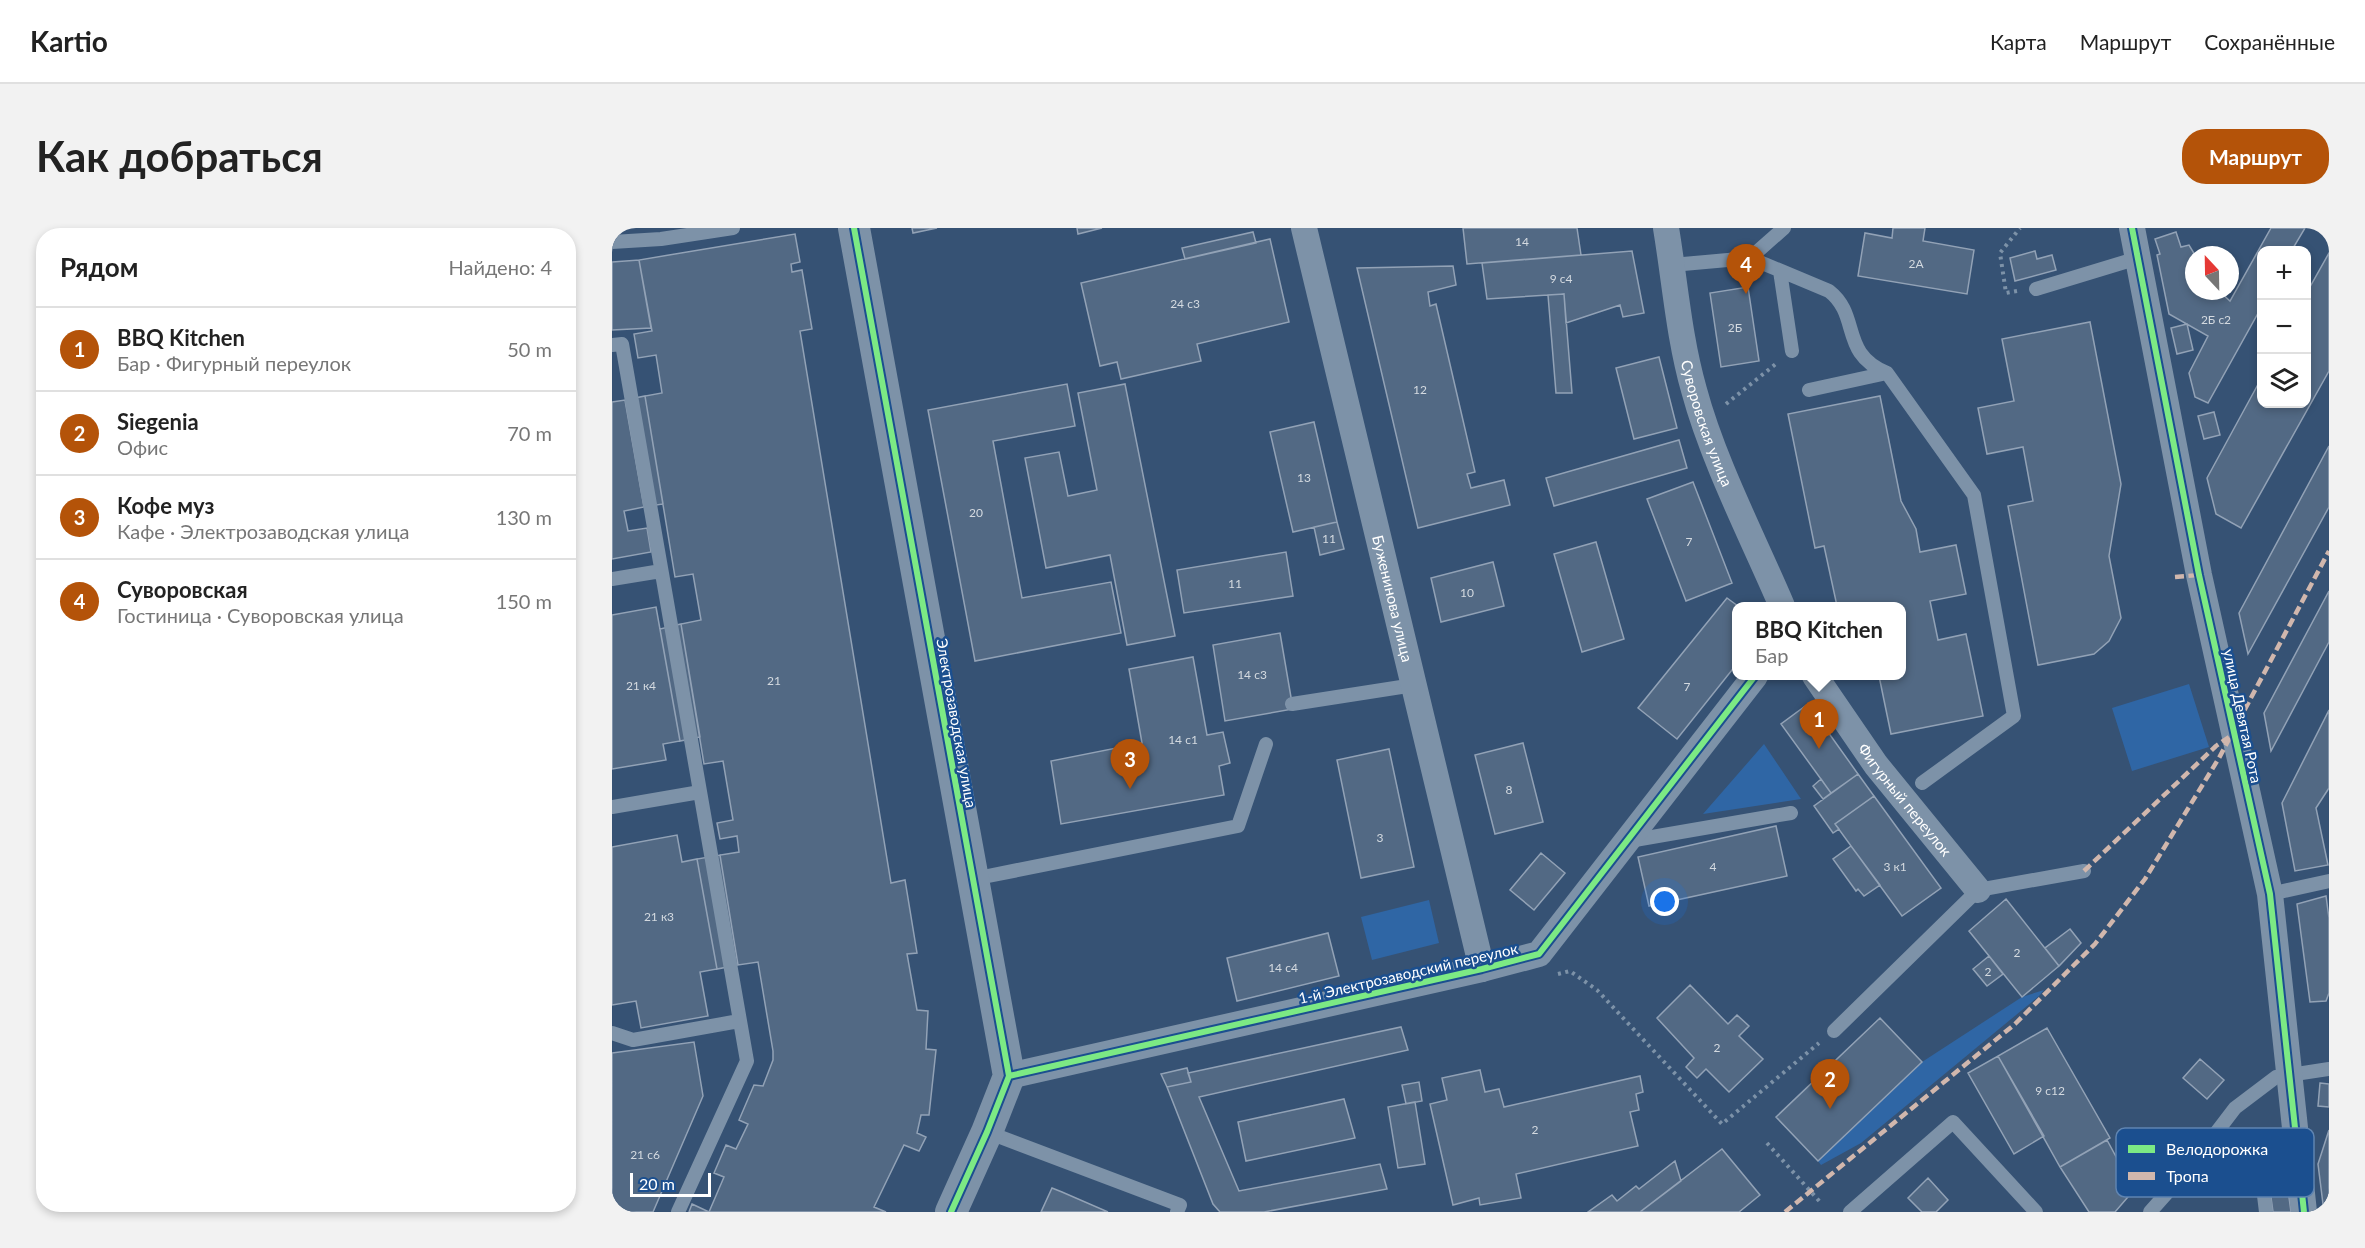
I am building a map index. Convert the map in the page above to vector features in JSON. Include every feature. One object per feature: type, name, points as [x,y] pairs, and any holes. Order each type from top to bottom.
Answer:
[{"type":"street","name":"Электрозаводская улица","points":[[854,228],[1009,1076]]},
{"type":"street","name":"Буженинова улица","points":[[1305,228],[1482,969]]},
{"type":"street","name":"Суворовская улица","points":[[1666,228],[1694,390],[1709,434],[1780,602]]},
{"type":"street","name":"улица Девятая Рота","points":[[2132,228],[2199,575],[2270,894],[2295,1128]]},
{"type":"street","name":"1-й Электрозаводский переулок","points":[[1009,1076],[1482,969],[1539,954],[1629,841],[1751,680]]},
{"type":"street","name":"Фигурный переулок","points":[[1818,680],[1876,765],[1978,890]]},
{"type":"street","points":[[951,1212],[1009,1076]]},
{"type":"street","name":"улица Девятая Рота","points":[[2302,1197],[2304,1212]]},
{"type":"lane","points":[[612,242],[637,234],[733,228]]},
{"type":"lane","points":[[1750,258],[1784,228]]},
{"type":"lane","points":[[1672,266],[1750,258],[1837,297],[1842,303],[1851,335],[1861,355],[1870,366],[1887,373],[1974,495],[2014,716],[1922,783]]},
{"type":"lane","points":[[2036,289],[2138,258]]},
{"type":"lane","points":[[1780,271],[1792,351]]},
{"type":"lane","points":[[612,345],[622,344],[747,1061],[678,1212]]},
{"type":"lane","points":[[1809,390],[1887,373]]},
{"type":"lane","points":[[612,579],[661,571]]},
{"type":"lane","points":[[1292,704],[1414,685]]},
{"type":"lane","points":[[973,879],[1238,826],[1266,744]]},
{"type":"lane","points":[[612,807],[700,792]]},
{"type":"lane","points":[[1629,841],[1791,813]]},
{"type":"lane","points":[[1834,1031],[1978,890],[2084,871]]},
{"type":"lane","points":[[2270,894],[2329,881]]},
{"type":"lane","points":[[612,1033],[633,1040],[739,1022]]},
{"type":"lane","points":[[2220,1128],[2235,1108],[2276,1077],[2329,1069]]},
{"type":"lane","points":[[1850,1212],[1953,1122],[2036,1212]]},
{"type":"lane","points":[[987,1132],[1180,1205],[1177,1212]]},
{"type":"lane","points":[[2150,1212],[2163,1197]]},
{"type":"lane","points":[[2264,1197],[2266,1212]]},
{"type":"path","points":[[2006,292],[2000,253],[2020,228]]},
{"type":"path","points":[[1726,404],[1792,351]]},
{"type":"path","points":[[1549,976],[1570,971],[1596,990],[1722,1124],[1834,1031]]},
{"type":"path","points":[[1767,1143],[1821,1203]]},
{"type":"shaded area","points":[[2189,684],[2209,747],[2132,771],[2112,708]]},
{"type":"shaded area","points":[[1764,744],[1801,799],[1703,814]]},
{"type":"shaded area","points":[[1429,900],[1439,943],[1372,960],[1361,917]]},
{"type":"shaded area","points":[[2044,990],[1861,1143],[1821,1165],[1818,1161],[1922,1062],[2022,997]]},
{"type":"building","points":[[912,228],[937,228],[913,233]]},
{"type":"building","points":[[1077,228],[1102,228],[1078,234]]},
{"type":"building","points":[[1463,228],[1577,228],[1581,255],[1467,264]]},
{"type":"building","points":[[1893,228],[1925,228],[1923,241],[1974,250],[1967,294],[1858,276],[1865,233],[1892,238]]},
{"type":"building","points":[[2271,228],[2305,228],[2294,246],[2261,246]]},
{"type":"building","points":[[1253,232],[1256,243],[1185,259],[1182,248]]},
{"type":"building","points":[[2176,232],[2181,247],[2185,246],[2185,300],[2239,300],[2239,285],[2257,253],[2257,315],[2208,403],[2195,397],[2189,373],[2208,336],[2169,314],[2157,255],[2160,254],[2155,239]]},
{"type":"building","points":[[795,234],[800,262],[791,264],[792,272],[802,270],[812,329],[800,331],[891,883],[905,880],[917,953],[907,954],[917,1010],[928,1011],[926,1049],[936,1050],[929,1115],[921,1115],[917,1133],[926,1137],[919,1151],[904,1145],[874,1207],[886,1212],[709,1212],[724,1177],[714,1173],[726,1145],[736,1149],[748,1124],[739,1120],[754,1085],[763,1086],[773,1060],[773,1051],[758,962],[738,965],[720,855],[739,852],[737,836],[720,839],[717,823],[733,820],[723,761],[704,764],[681,624],[701,620],[693,574],[675,577],[645,396],[662,393],[656,355],[638,358],[634,334],[652,331],[639,260]]},
{"type":"building","points":[[1270,239],[1289,322],[1197,344],[1201,361],[1121,379],[1117,362],[1100,366],[1081,283]]},
{"type":"building","points":[[1632,251],[1644,313],[1623,317],[1620,305],[1566,323],[1564,294],[1487,299],[1482,263]]},
{"type":"building","points":[[2035,251],[2037,259],[2052,255],[2056,270],[2015,281],[2010,258]]},
{"type":"building","points":[[2329,253],[2329,371],[2311,403],[2311,300],[2311,285]]},
{"type":"building","points":[[639,260],[651,328],[612,330],[612,262]]},
{"type":"building","points":[[1453,266],[1456,285],[1428,292],[1430,306],[1436,304],[1475,472],[1467,474],[1471,488],[1504,480],[1510,505],[1418,528],[1357,268]]},
{"type":"building","points":[[1748,287],[1759,361],[1721,367],[1710,293]]},
{"type":"building","points":[[1564,294],[1572,393],[1556,393],[1548,295]]},
{"type":"building","points":[[2090,322],[2121,484],[2109,556],[2121,618],[2109,641],[2094,654],[2038,665],[2008,506],[2033,501],[2023,447],[1987,454],[1978,408],[2014,401],[2002,339]]},
{"type":"building","points":[[2187,324],[2193,350],[2177,354],[2171,328]]},
{"type":"building","points":[[1659,357],[1677,428],[1634,439],[1616,368]]},
{"type":"building","points":[[1067,384],[1075,426],[993,441],[1022,598],[1111,582],[1121,633],[975,661],[928,410]]},
{"type":"building","points":[[1125,384],[1175,636],[1127,645],[1110,555],[1046,568],[1025,458],[1059,452],[1068,496],[1097,490],[1078,393]]},
{"type":"building","points":[[2257,386],[2257,408],[2308,408],[2241,528],[2216,514],[2207,478]]},
{"type":"building","points":[[645,396],[663,504],[644,507],[625,400]]},
{"type":"building","points":[[1880,396],[1901,501],[1916,529],[1920,552],[1956,545],[1966,594],[1930,601],[1938,640],[1966,634],[1983,716],[1891,734],[1880,680],[1906,680],[1906,602],[1836,602],[1824,546],[1815,548],[1788,414]]},
{"type":"building","points":[[625,400],[644,507],[624,511],[628,531],[647,528],[651,552],[612,559],[612,402]]},
{"type":"building","points":[[2214,412],[2220,435],[2204,439],[2198,416]]},
{"type":"building","points":[[1314,422],[1337,522],[1293,532],[1270,432]]},
{"type":"building","points":[[1679,440],[1687,468],[1554,506],[1546,478]]},
{"type":"building","points":[[2329,446],[2329,507],[2248,654],[2239,613]]},
{"type":"building","points":[[1693,482],[1732,583],[1686,601],[1647,499]]},
{"type":"building","points":[[1337,522],[1344,549],[1320,555],[1314,527]]},
{"type":"building","points":[[1596,542],[1624,639],[1582,652],[1554,554]]},
{"type":"building","points":[[1286,552],[1293,596],[1184,613],[1177,570]]},
{"type":"building","points":[[1493,562],[1504,606],[1441,622],[1431,578]]},
{"type":"building","points":[[2329,591],[2329,642],[2271,751],[2264,713]]},
{"type":"building","points":[[1727,598],[1732,602],[1732,670],[1677,739],[1638,708]]},
{"type":"building","points":[[656,607],[680,741],[663,744],[666,760],[612,769],[612,615]]},
{"type":"building","points":[[681,624],[700,737],[680,741],[660,629]]},
{"type":"building","points":[[1280,633],[1293,709],[1225,721],[1213,645]]},
{"type":"building","points":[[1193,657],[1207,735],[1223,732],[1230,763],[1219,766],[1224,795],[1061,824],[1051,761],[1142,743],[1129,669]]},
{"type":"building","points":[[1808,704],[1858,774],[1831,793],[1781,724]]},
{"type":"building","points":[[2329,710],[2329,788],[2316,808],[2328,865],[2295,871],[2282,803]]},
{"type":"building","points":[[1523,743],[1543,822],[1495,834],[1475,755]]},
{"type":"building","points":[[1389,749],[1414,867],[1361,878],[1337,760]]},
{"type":"building","points":[[1858,774],[1874,796],[1835,824],[1839,829],[1833,833],[1814,806]]},
{"type":"building","points":[[1821,779],[1831,793],[1823,799],[1813,786]]},
{"type":"building","points":[[1874,796],[1941,888],[1902,916],[1835,824]]},
{"type":"building","points":[[1776,826],[1787,876],[1649,906],[1638,857]]},
{"type":"building","points":[[677,835],[682,862],[697,859],[717,969],[700,972],[708,1016],[641,1028],[636,1001],[612,1005],[612,847]]},
{"type":"building","points":[[1851,846],[1880,885],[1864,896],[1858,889],[1856,891],[1833,859]]},
{"type":"building","points":[[1541,853],[1565,873],[1534,910],[1510,890]]},
{"type":"building","points":[[720,855],[738,965],[717,969],[697,859]]},
{"type":"building","points":[[2326,896],[2329,918],[2329,993],[2326,1001],[2310,1002],[2297,904]]},
{"type":"building","points":[[2006,899],[2059,966],[2022,997],[1969,931]]},
{"type":"building","points":[[2070,929],[2081,943],[2059,966],[2045,948]]},
{"type":"building","points":[[1328,933],[1339,976],[1237,1001],[1227,958]]},
{"type":"building","points":[[1989,956],[2003,974],[1987,986],[1973,969]]},
{"type":"building","points":[[1690,985],[1728,1024],[1737,1015],[1749,1026],[1739,1036],[1763,1059],[1729,1092],[1706,1069],[1697,1078],[1686,1067],[1694,1058],[1657,1018]]},
{"type":"building","points":[[1880,1018],[1922,1062],[1818,1161],[1776,1117]]},
{"type":"building","points":[[1401,1027],[1408,1050],[1199,1097],[1239,1191],[1380,1164],[1387,1189],[1264,1212],[1220,1212],[1213,1204],[1167,1087],[1191,1082],[1188,1073]]},
{"type":"building","points":[[2047,1028],[2110,1138],[2060,1167],[1998,1056]]},
{"type":"building","points":[[694,1042],[703,1096],[653,1212],[612,1212],[612,1053]]},
{"type":"building","points":[[1998,1056],[2044,1136],[2014,1154],[1968,1073]]},
{"type":"building","points":[[2200,1059],[2224,1080],[2207,1099],[2183,1078]]},
{"type":"building","points":[[1187,1068],[1191,1082],[1167,1087],[1161,1074]]},
{"type":"building","points":[[1480,1070],[1485,1092],[1499,1089],[1504,1107],[1640,1076],[1643,1092],[1636,1094],[1639,1110],[1630,1112],[1638,1146],[1516,1174],[1521,1198],[1480,1205],[1479,1198],[1453,1205],[1430,1104],[1447,1100],[1442,1078]]},
{"type":"building","points":[[1419,1082],[1422,1101],[1406,1104],[1402,1085]]},
{"type":"building","points":[[2320,1083],[2329,1084],[2329,1107],[2318,1106]]},
{"type":"building","points":[[1344,1099],[1355,1138],[1246,1161],[1238,1122]]},
{"type":"building","points":[[1415,1102],[1425,1164],[1398,1168],[1388,1107]]},
{"type":"building","points":[[2329,1130],[2329,1212],[2324,1212],[2318,1164]]},
{"type":"building","points":[[2107,1140],[2116,1157],[2116,1197],[2128,1197],[2115,1212],[2089,1212],[2060,1167]]},
{"type":"building","points":[[1722,1149],[1760,1195],[1739,1212],[1640,1212]]},
{"type":"building","points":[[1675,1161],[1681,1181],[1640,1212],[1588,1212],[1612,1195],[1617,1201],[1636,1186],[1639,1189]]},
{"type":"building","points":[[1928,1178],[1948,1200],[1936,1212],[1922,1212],[1908,1198]]},
{"type":"building","points":[[1052,1188],[1062,1192],[1108,1212],[1041,1212]]},
{"type":"building","points":[[2271,1197],[2289,1197],[2291,1212],[2273,1212]]},
{"type":"building","points":[[692,1204],[709,1212],[689,1212]]},
{"type":"marked path","points":[[1785,1212],[2015,1024],[2095,944],[2145,879],[2219,758],[2329,551]]},
{"type":"marked path","points":[[2175,577],[2199,575]]},
{"type":"marked path","points":[[2084,871],[2216,746],[2229,737]]},
{"type":"cycle path","points":[[854,228],[1009,1076],[951,1212]]},
{"type":"cycle path","points":[[2132,228],[2199,575],[2270,894],[2295,1128]]},
{"type":"cycle path","points":[[1009,1076],[1482,969],[1539,954],[1752,680]]},
{"type":"cycle path","points":[[2302,1197],[2304,1212]]},
{"type":"place","name":"Суворовская","points":[[1746,294]]},
{"type":"place","name":"BBQ Kitchen","points":[[1819,749]]},
{"type":"place","name":"Кофе муз","points":[[1130,789]]},
{"type":"place","name":"Siegenia","points":[[1830,1109]]}]
